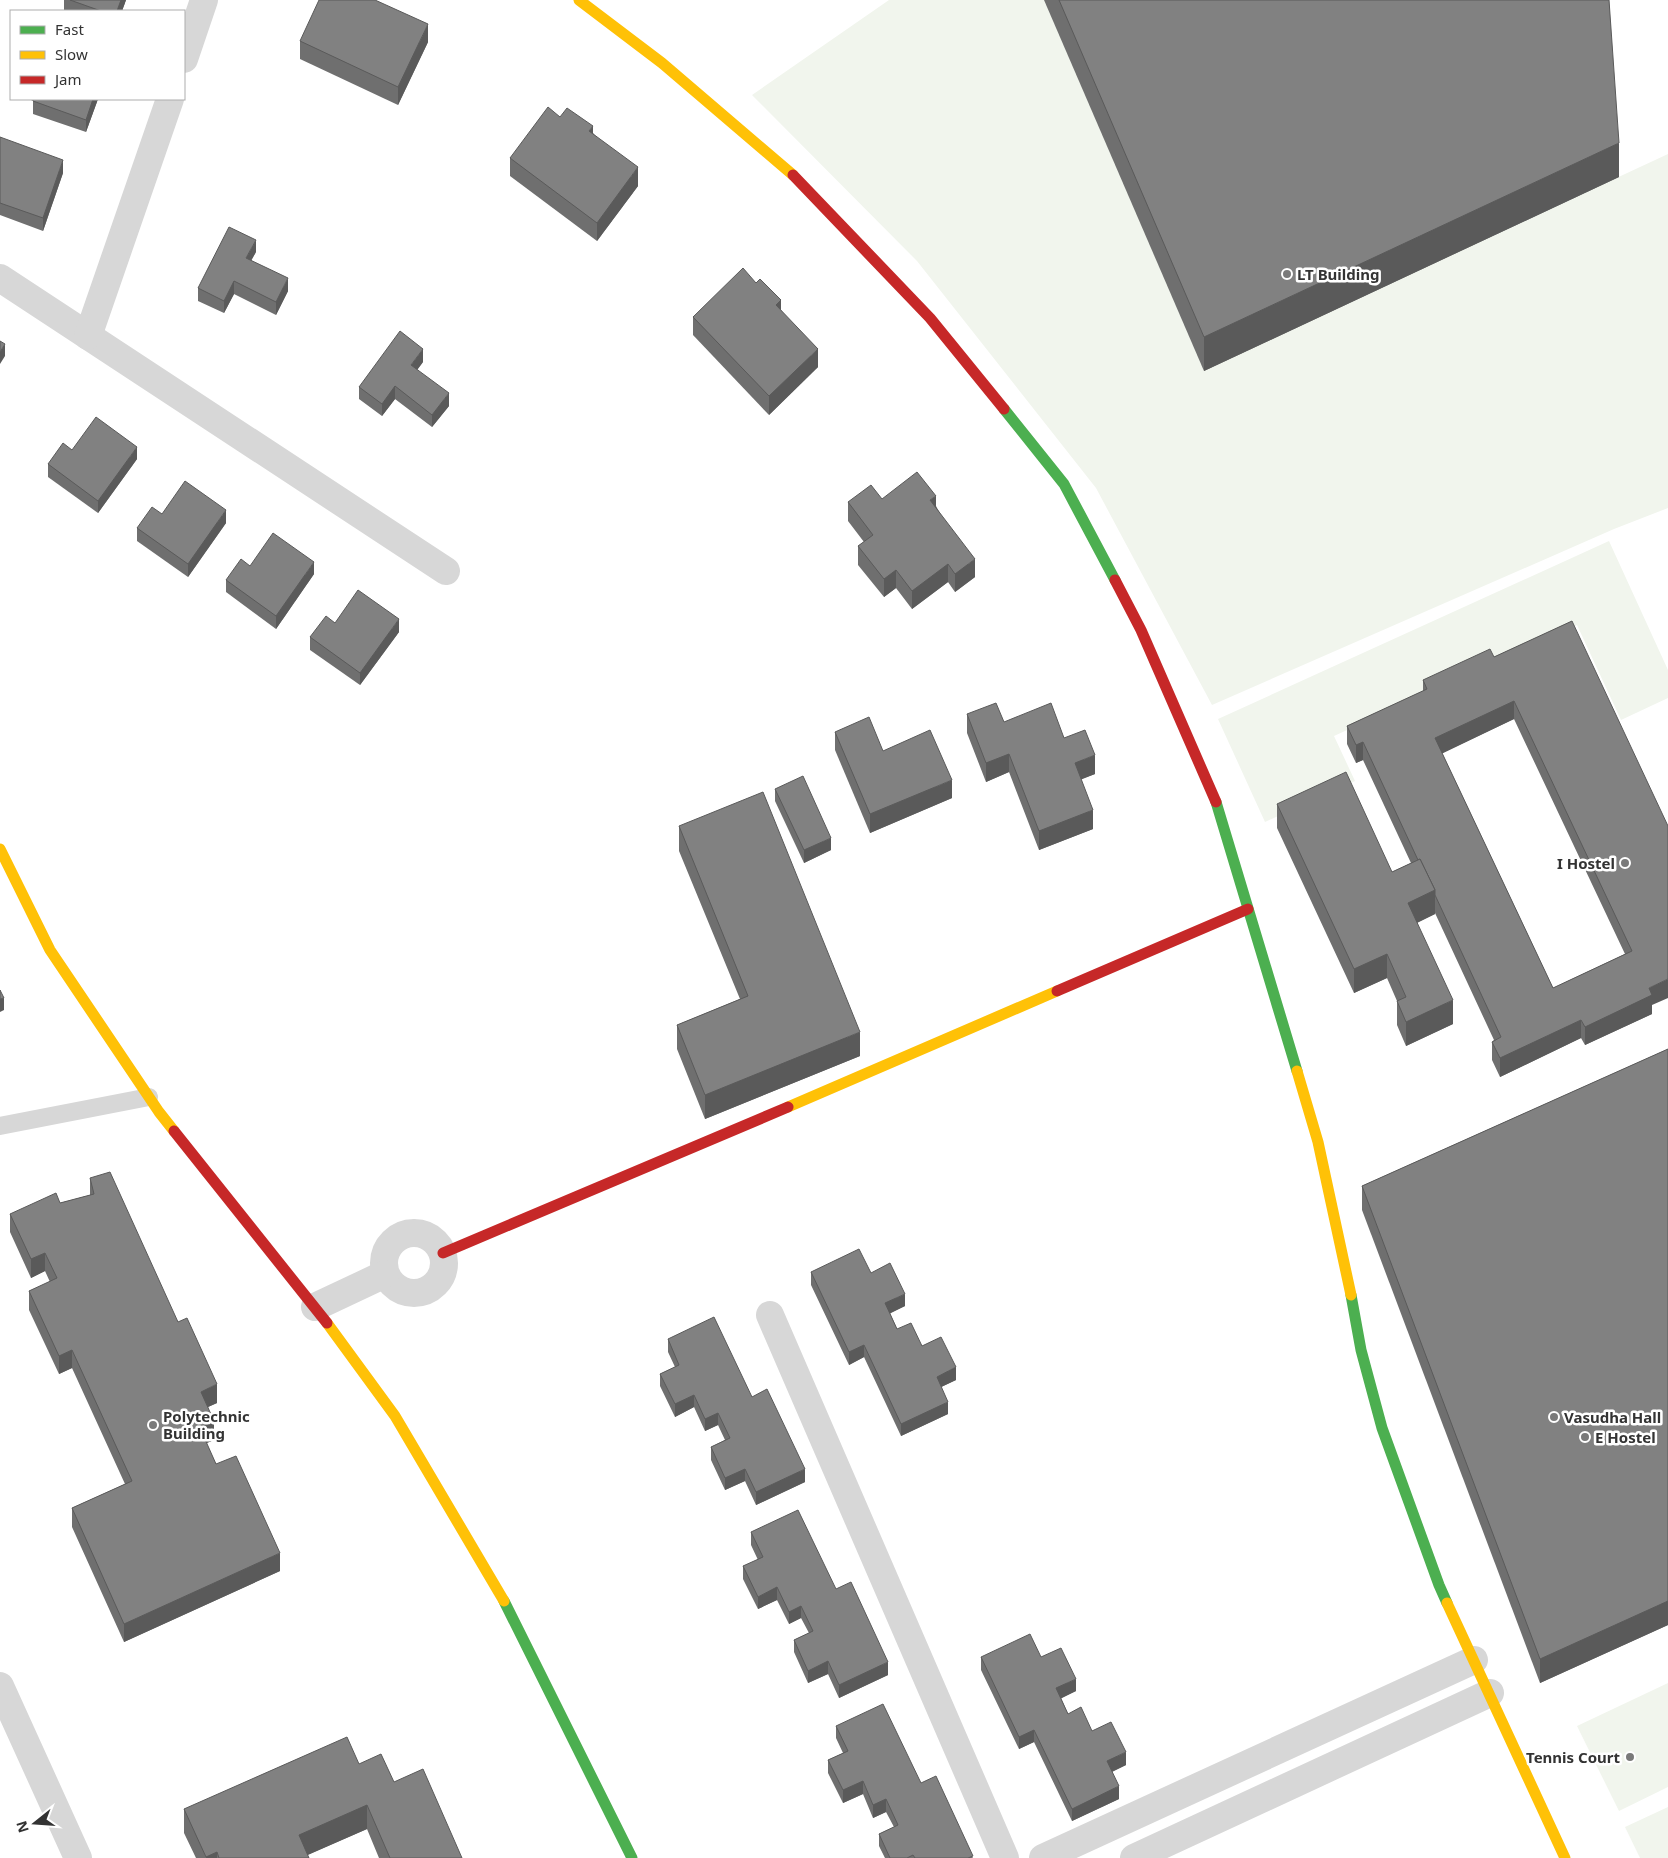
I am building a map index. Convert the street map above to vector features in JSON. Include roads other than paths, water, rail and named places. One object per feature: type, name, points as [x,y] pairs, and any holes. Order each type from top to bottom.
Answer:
[{"type":"street","points":[[185,56],[204,0]]},
{"type":"street","points":[[579,0],[662,62],[792,174],[930,318],[1064,484],[1141,630],[1214,797],[1318,1142],[1345,1264],[1361,1350],[1382,1428],[1439,1585],[1490,1692],[1564,1858]]},
{"type":"street","points":[[88,336],[170,100]]},
{"type":"street","points":[[0,278],[446,572]]},
{"type":"street","points":[[0,849],[50,950],[159,1112],[315,1307],[395,1416],[496,1586],[632,1858]]},
{"type":"street","points":[[442,1254],[1248,909]]},
{"type":"street","points":[[415,1233],[427,1236],[436,1243],[442,1254],[444,1265],[441,1277],[434,1286],[424,1292],[412,1294],[400,1291],[391,1284],[385,1274],[383,1262],[386,1250],[393,1240],[404,1234],[415,1233]]},
{"type":"street","points":[[315,1307],[385,1274]]},
{"type":"street","points":[[770,1315],[1005,1858]]},
{"type":"street","points":[[1043,1858],[1474,1660]]},
{"type":"street","points":[[0,1686],[78,1858]]},
{"type":"street","points":[[1134,1858],[1490,1692]]},
{"type":"lane","points":[[0,1126],[149,1097]]},
{"type":"place","name":"LT Building","points":[[1287,274]]},
{"type":"place","name":"I Hostel","points":[[1625,863]]},
{"type":"place","name":"Vasudha Hall","points":[[1554,1417]]},
{"type":"place","name":"Polytechnic Building","points":[[153,1425]]},
{"type":"place","name":"E Hostel","points":[[1585,1437]]},
{"type":"place","name":"Tennis Court","points":[[1630,1757]]}]
